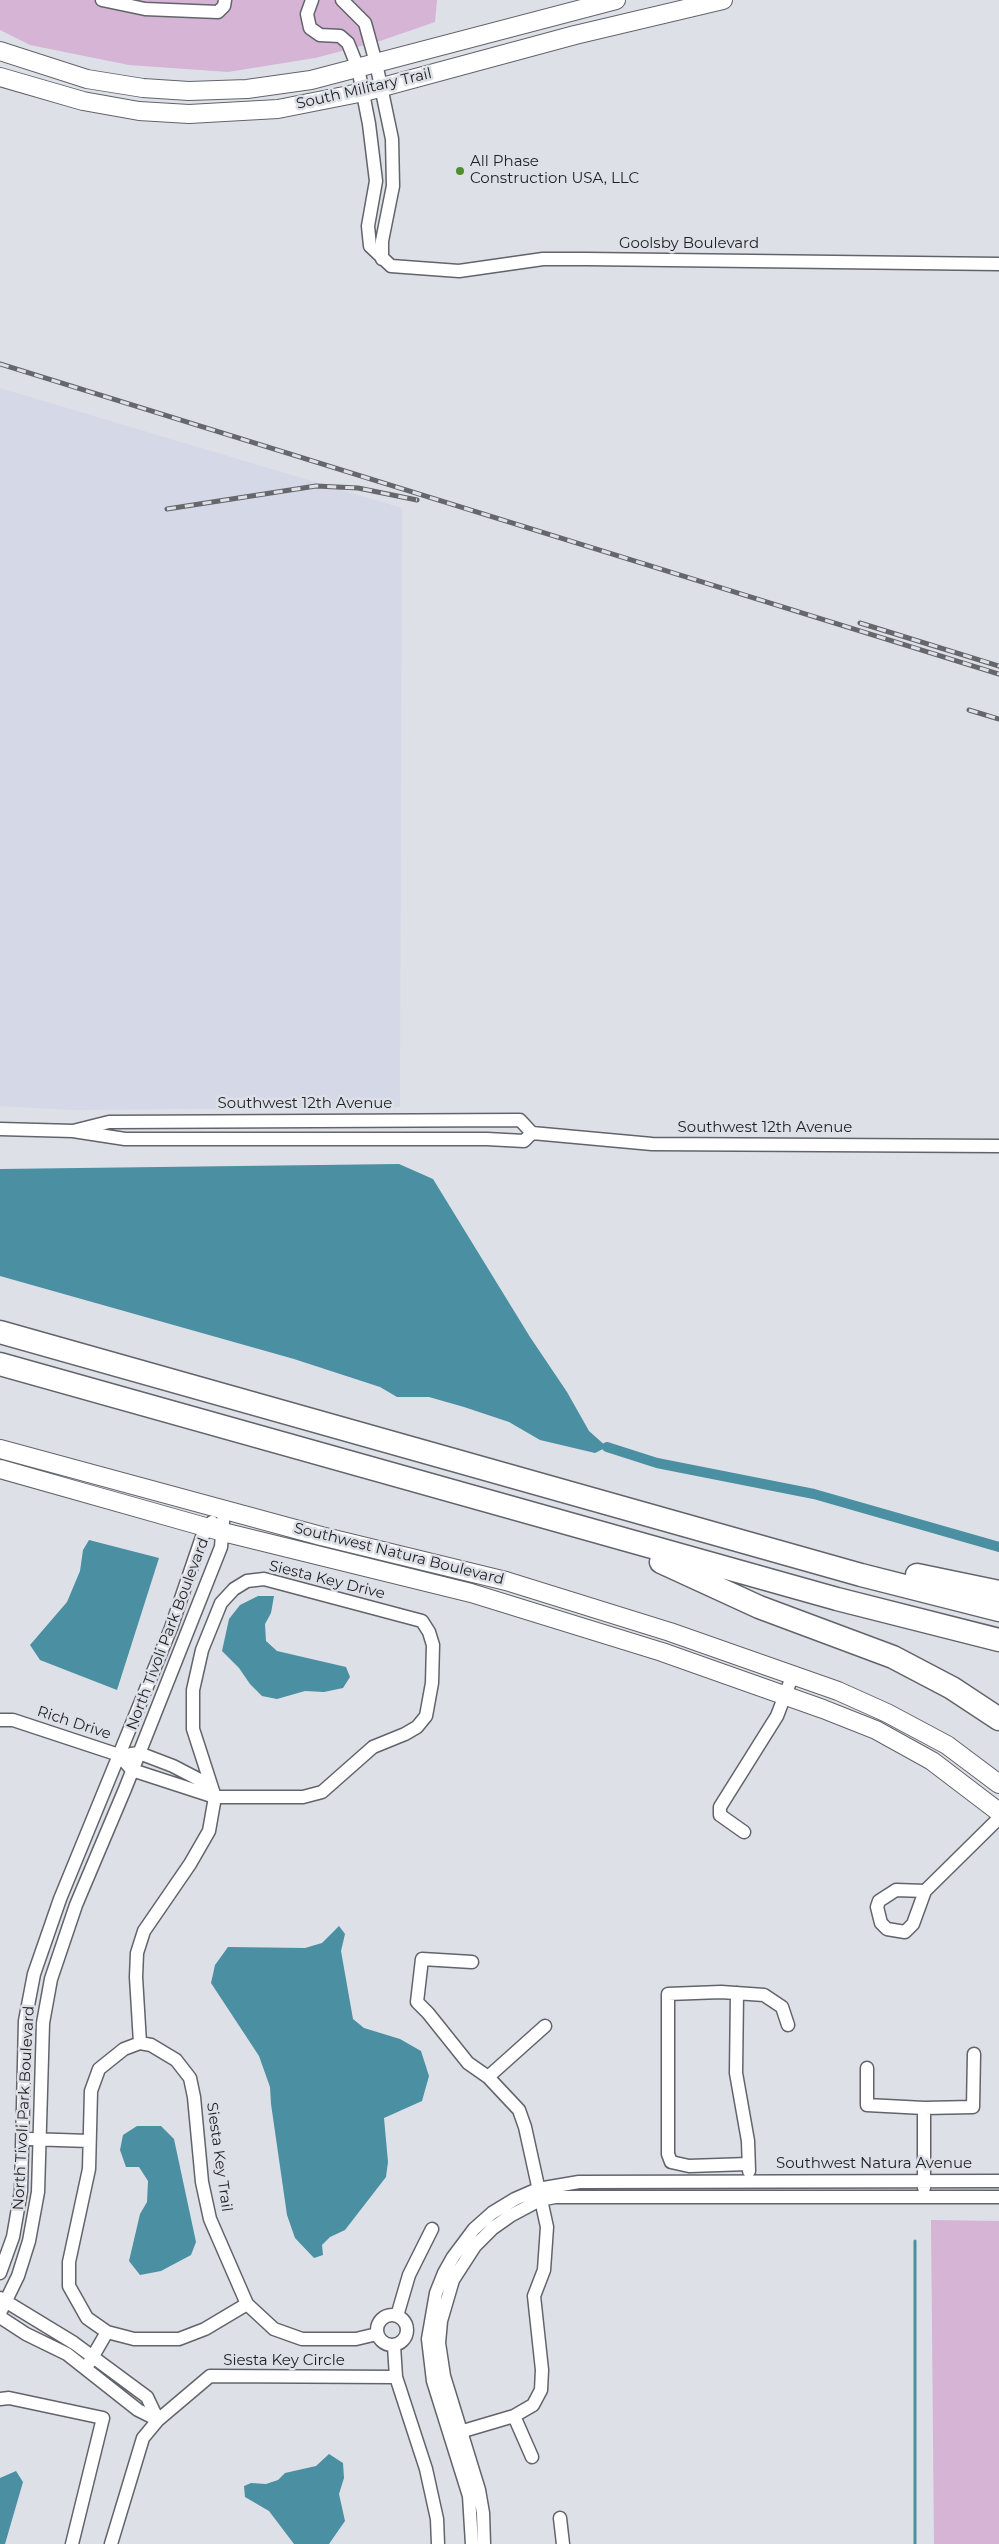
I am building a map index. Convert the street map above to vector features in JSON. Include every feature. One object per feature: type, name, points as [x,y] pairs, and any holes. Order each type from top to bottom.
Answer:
[{"type":"highway","points":[[0,1320],[67,1351]]},
{"type":"highway","points":[[0,1332],[699,1530],[905,1587],[999,1610]]},
{"type":"highway","points":[[0,1346],[840,1582],[999,1622]]},
{"type":"highway","points":[[0,1364],[838,1599],[999,1640]]},
{"type":"highway","points":[[0,1376],[854,1616],[999,1652]]},
{"type":"highway","points":[[699,1530],[760,1535],[910,1573],[999,1592]]},
{"type":"highway","points":[[661,1562],[759,1607],[893,1658],[952,1688],[999,1719]]},
{"type":"street","points":[[102,0],[145,9],[218,12],[224,6],[225,0]]},
{"type":"street","points":[[312,0],[307,14],[310,28],[320,35],[340,36],[348,43],[358,68],[364,92],[376,181],[368,226],[370,246],[382,259]]},
{"type":"street","points":[[342,0],[365,23],[382,87],[392,139],[393,186],[382,241],[382,259]]},
{"type":"street","name":"South Military Trail","points":[[0,51],[86,79],[143,88],[189,91],[276,86],[358,68],[616,0]]},
{"type":"street","name":"South Military Trail","points":[[0,77],[84,101],[139,111],[188,114],[278,109],[364,92],[575,35],[723,0]]},
{"type":"street","name":"Goolsby Boulevard","points":[[382,259],[391,266],[459,271],[544,260],[569,259],[999,264]]},
{"type":"street","name":"Southwest 12th Avenue","points":[[73,1131],[118,1122],[520,1120],[532,1133],[652,1144],[999,1146]]},
{"type":"street","name":"Southwest 12th Avenue","points":[[0,1129],[73,1131],[125,1139],[487,1139],[524,1141],[532,1133]]},
{"type":"street","name":"Southwest Natura Boulevard","points":[[0,1449],[550,1594],[670,1632],[792,1677],[838,1691],[887,1713],[948,1745],[999,1784]]},
{"type":"street","name":"Southwest Natura Boulevard","points":[[0,1469],[215,1529],[471,1593],[662,1652],[785,1695],[876,1730],[932,1761],[999,1812]]},
{"type":"street","name":"North Tivoli Park Boulevard","points":[[0,2274],[13,2237],[21,2191],[25,2021],[34,1974],[55,1913],[177,1609],[224,1509]]},
{"type":"street","name":"North Tivoli Park Boulevard","points":[[0,2313],[3,2299],[18,2276],[30,2242],[38,2192],[42,2023],[51,1979],[71,1919],[221,1548],[215,1529]]},
{"type":"street","name":"Siesta Key Drive","points":[[140,2043],[136,1977],[140,1945],[144,1931],[190,1864],[208,1831],[215,1797],[193,1728],[192,1690],[202,1650],[221,1603],[234,1589],[247,1581],[264,1579],[422,1621],[430,1632],[433,1644],[432,1683],[426,1716],[417,1727],[374,1747],[322,1792],[303,1797],[215,1797]]},
{"type":"street","points":[[177,1609],[194,1615]]},
{"type":"street","points":[[151,1677],[166,1684]]},
{"type":"street","points":[[744,1832],[720,1815],[720,1807],[777,1716],[792,1677]]},
{"type":"street","name":"Rich Drive","points":[[0,1720],[12,1720],[119,1755],[132,1770]]},
{"type":"street","points":[[119,1755],[139,1753],[198,1779],[215,1797]]},
{"type":"street","points":[[132,1770],[215,1797]]},
{"type":"street","points":[[925,1891],[999,1818]]},
{"type":"street","points":[[55,1913],[71,1919]]},
{"type":"street","points":[[455,2434],[514,2416],[533,2405],[541,2390],[542,2370],[534,2296],[544,2270],[547,2227],[525,2127],[519,2110],[488,2076],[468,2063],[417,2002],[422,1959],[472,1962]]},
{"type":"street","points":[[748,2164],[678,2165],[671,2162],[668,2154],[668,1994],[737,1993],[764,1995],[782,2007],[788,2025]]},
{"type":"street","points":[[737,1993],[736,2073],[748,2141],[749,2197]]},
{"type":"street","points":[[488,2076],[545,2026]]},
{"type":"street","points":[[140,2043],[124,2049],[99,2068],[91,2091],[89,2169],[69,2262],[69,2286],[87,2318],[107,2332],[134,2339],[179,2339],[205,2328],[247,2304]]},
{"type":"street","name":"Siesta Key Trail","points":[[140,2043],[155,2048],[176,2060],[190,2078],[194,2097],[202,2182],[210,2220],[247,2304],[274,2329],[302,2339],[356,2339],[377,2334]]},
{"type":"street","points":[[867,2068],[867,2106],[974,2107],[974,2054]]},
{"type":"street","points":[[924,2108],[924,2197]]},
{"type":"street","points":[[21,2139],[89,2141]]},
{"type":"street","name":"Southwest Natura Avenue","points":[[472,2544],[469,2496],[455,2434],[439,2343],[457,2261],[474,2230],[492,2213],[515,2199],[579,2182],[749,2180],[999,2181]]},
{"type":"street","name":"Southwest Natura Avenue","points":[[539,2194],[576,2197],[999,2197]]},
{"type":"street","points":[[397,2316],[409,2275],[432,2229]]},
{"type":"street","points":[[3,2299],[93,2357],[147,2397],[158,2420]]},
{"type":"street","points":[[397,2316],[405,2322],[408,2332],[403,2342],[394,2346],[382,2342],[377,2334],[378,2325],[384,2318],[397,2316]]},
{"type":"street","points":[[0,2317],[26,2334],[67,2354],[138,2410],[158,2420]]},
{"type":"street","points":[[85,2368],[107,2332]]},
{"type":"street","points":[[394,2346],[396,2378],[426,2469],[437,2519],[438,2544]]},
{"type":"street","name":"Siesta Key Circle","points":[[111,2544],[143,2438],[158,2420],[210,2376],[396,2378]]},
{"type":"street","points":[[0,2399],[9,2398],[103,2418],[72,2544]]},
{"type":"street","points":[[514,2416],[532,2457]]},
{"type":"street","name":"Southwest Natura Avenue","points":[[455,2434],[479,2490],[483,2513],[484,2544]]},
{"type":"street","points":[[560,2518],[563,2544]]},
{"type":"shaded area","points":[[0,0],[437,0],[435,22],[380,41],[315,58],[228,72],[129,65],[30,45],[0,30]]},
{"type":"shaded area","points":[[0,388],[402,508],[400,1107],[72,1110],[0,1106]]},
{"type":"shaded area","points":[[931,2220],[999,2221],[999,2544],[934,2544]]},
{"type":"water","points":[[399,1164],[433,1179],[530,1337],[567,1392],[589,1431],[607,1447],[595,1453],[540,1440],[509,1422],[464,1407],[429,1397],[397,1397],[380,1387],[294,1359],[0,1276],[0,1169]]},
{"type":"water","points":[[89,1540],[159,1558],[117,1690],[40,1660],[30,1645],[67,1602],[80,1571],[83,1550]]},
{"type":"water","points":[[258,1596],[274,1596],[271,1613],[265,1624],[266,1641],[277,1651],[346,1667],[350,1677],[343,1688],[324,1692],[305,1691],[277,1699],[262,1696],[250,1684],[239,1668],[222,1651],[229,1619],[240,1605]]},
{"type":"water","points":[[339,1926],[345,1934],[341,1951],[353,2019],[364,2028],[400,2039],[421,2051],[429,2076],[422,2101],[384,2118],[388,2162],[386,2177],[345,2230],[330,2237],[322,2245],[323,2255],[314,2258],[295,2238],[287,2215],[270,2087],[259,2056],[211,1983],[215,1965],[228,1947],[305,1948],[322,1943]]},
{"type":"water","points":[[137,2126],[161,2126],[174,2139],[196,2242],[191,2255],[161,2271],[140,2275],[129,2261],[140,2214],[147,2202],[148,2181],[139,2167],[126,2167],[120,2150],[123,2135]]},
{"type":"water","points":[[329,2454],[343,2463],[344,2478],[339,2494],[345,2521],[329,2544],[294,2544],[269,2511],[245,2497],[244,2486],[251,2483],[266,2484],[278,2480],[285,2473],[316,2466]]},
{"type":"water","points":[[16,2471],[23,2482],[5,2544],[0,2544],[0,2478]]},
{"type":"waterway","points":[[607,1447],[657,1463],[814,1494],[999,1547]]},
{"type":"waterway","points":[[915,2241],[915,2544]]},
{"type":"railway","points":[[0,364],[999,674]]},
{"type":"railway","points":[[167,509],[316,486],[358,488],[417,500]]},
{"type":"railway","points":[[860,623],[999,666]]},
{"type":"railway","points":[[969,710],[999,719]]},
{"type":"place","name":"All Phase Construction USA, LLC","points":[[460,171]]}]
